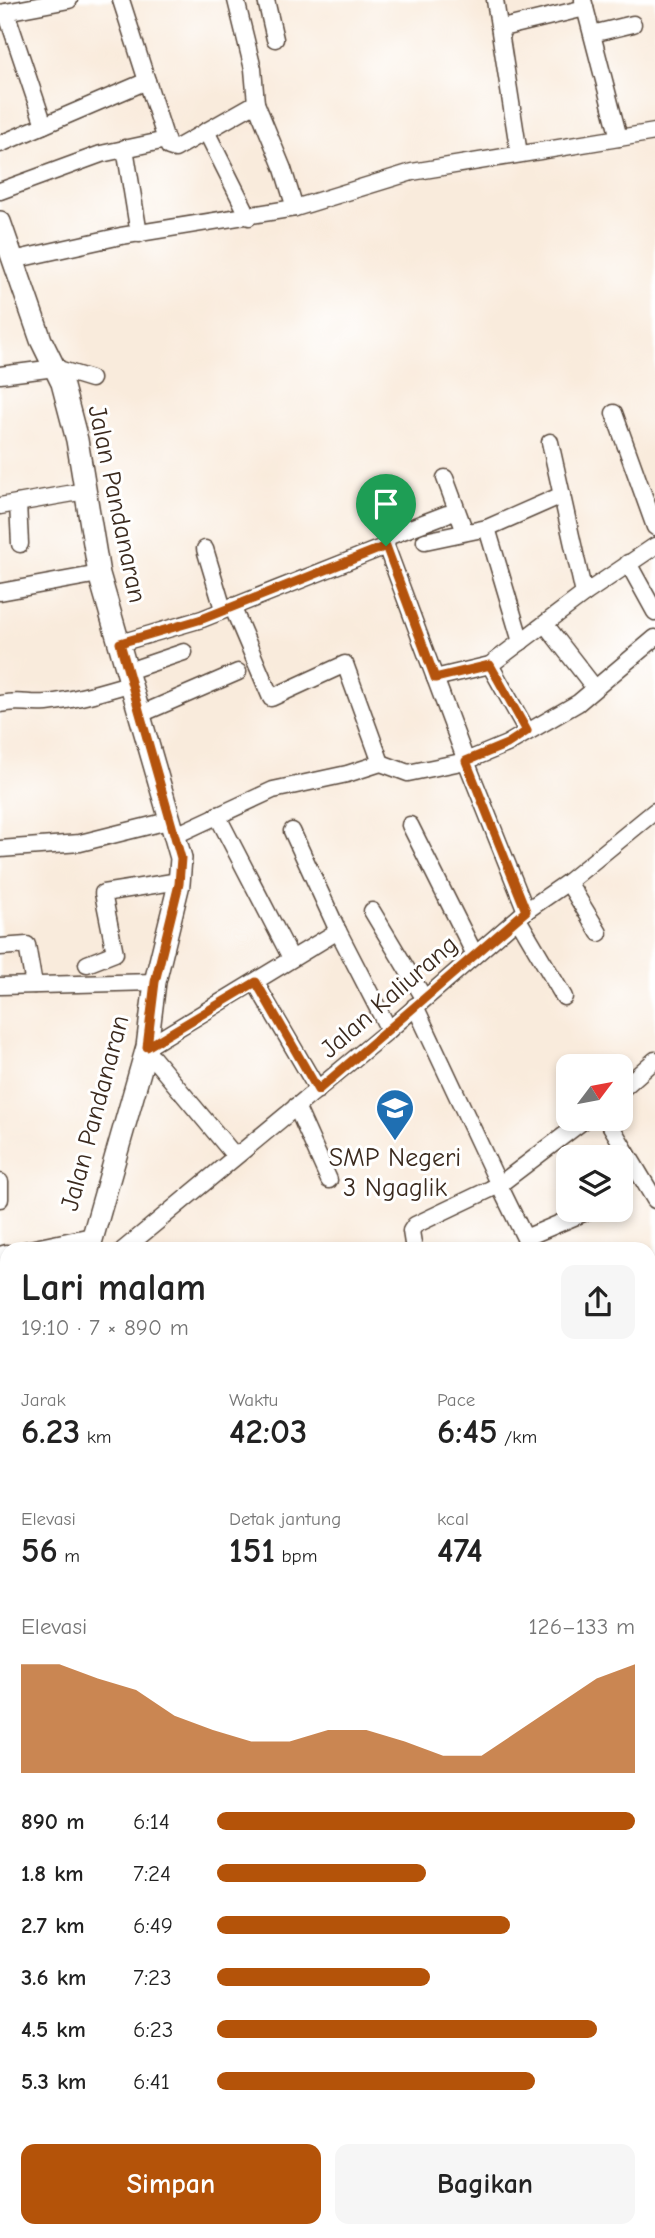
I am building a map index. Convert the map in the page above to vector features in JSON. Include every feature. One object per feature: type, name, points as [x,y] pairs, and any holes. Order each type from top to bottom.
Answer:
[{"type":"main road","name":"Jalan Pandanaran","points":[[0,222],[41,340],[62,383],[77,440],[99,574],[181,858],[179,881],[155,982],[150,1052],[90,1242]]},
{"type":"street","points":[[44,125],[3,13],[69,0]]},
{"type":"street","points":[[121,0],[169,147],[175,149],[256,103]]},
{"type":"street","points":[[236,0],[253,69],[256,103],[283,169],[295,208]]},
{"type":"street","points":[[266,0],[275,39]]},
{"type":"street","points":[[495,0],[502,28],[519,154]]},
{"type":"street","points":[[502,28],[584,4],[619,138]]},
{"type":"street","points":[[592,34],[634,24]]},
{"type":"street","points":[[0,144],[147,81]]},
{"type":"street","points":[[206,131],[250,217]]},
{"type":"street","points":[[13,260],[139,234],[295,208],[412,172],[655,132]]},
{"type":"street","points":[[0,191],[125,148],[166,140]]},
{"type":"street","points":[[125,148],[139,234]]},
{"type":"street","points":[[0,375],[55,368],[91,379]]},
{"type":"street","points":[[614,413],[655,527]]},
{"type":"street","points":[[550,442],[584,594]]},
{"type":"street","points":[[445,478],[466,532]]},
{"type":"street","points":[[0,506],[85,491]]},
{"type":"street","points":[[425,541],[487,528],[562,495]]},
{"type":"street","points":[[18,503],[20,544]]},
{"type":"street","points":[[447,514],[392,535],[387,538],[386,546],[522,915],[564,997]]},
{"type":"street","points":[[487,528],[521,642]]},
{"type":"street","points":[[120,643],[228,608],[386,546]]},
{"type":"street","points":[[435,678],[490,665],[584,594],[655,546]]},
{"type":"street","points":[[205,550],[228,608],[271,698],[345,664],[381,763]]},
{"type":"street","points":[[628,563],[655,611]]},
{"type":"street","points":[[0,593],[99,574]]},
{"type":"street","points":[[545,624],[594,687]]},
{"type":"street","points":[[0,849],[80,843],[174,828],[218,815],[273,790],[347,774],[381,763],[408,773],[466,761],[507,744],[578,703],[655,638]]},
{"type":"street","points":[[0,704],[18,699],[31,705],[49,703],[130,677],[184,652]]},
{"type":"street","points":[[490,665],[527,731]]},
{"type":"street","points":[[141,714],[238,672]]},
{"type":"street","name":"Jalan Kaliurang","points":[[133,1242],[318,1090],[522,915],[655,811]]},
{"type":"street","points":[[218,815],[291,958]]},
{"type":"street","points":[[410,824],[475,955]]},
{"type":"street","points":[[292,831],[338,932],[389,1030]]},
{"type":"street","points":[[87,964],[115,953],[103,893],[179,881]]},
{"type":"street","points":[[568,881],[599,933]]},
{"type":"street","points":[[372,911],[419,1002],[526,1242]]},
{"type":"street","points":[[235,1156],[150,1052],[291,958],[338,932]]},
{"type":"street","points":[[0,947],[27,945],[34,985]]},
{"type":"street","points":[[0,986],[155,982]]},
{"type":"street","points":[[256,982],[318,1090]]},
{"type":"street","points":[[634,1079],[655,1060]]},
{"type":"street","points":[[296,1106],[329,1180]]},
{"type":"street","points":[[413,1242],[411,1231],[415,1225],[499,1185],[570,1131]]},
{"type":"street","points":[[614,1131],[655,1200]]},
{"type":"street","points":[[0,1182],[0,1199]]},
{"type":"street","points":[[531,1242],[568,1222]]},
{"type":"place","name":"SMP Negeri 3 Ngaglik","points":[[395,1142]]},
{"type":"route","points":[[386,546],[435,678],[490,665],[527,731],[507,744],[466,761],[526,911],[318,1090],[256,982],[147,1047],[155,982],[179,884],[181,858],[120,643],[202,619],[386,546]]}]
